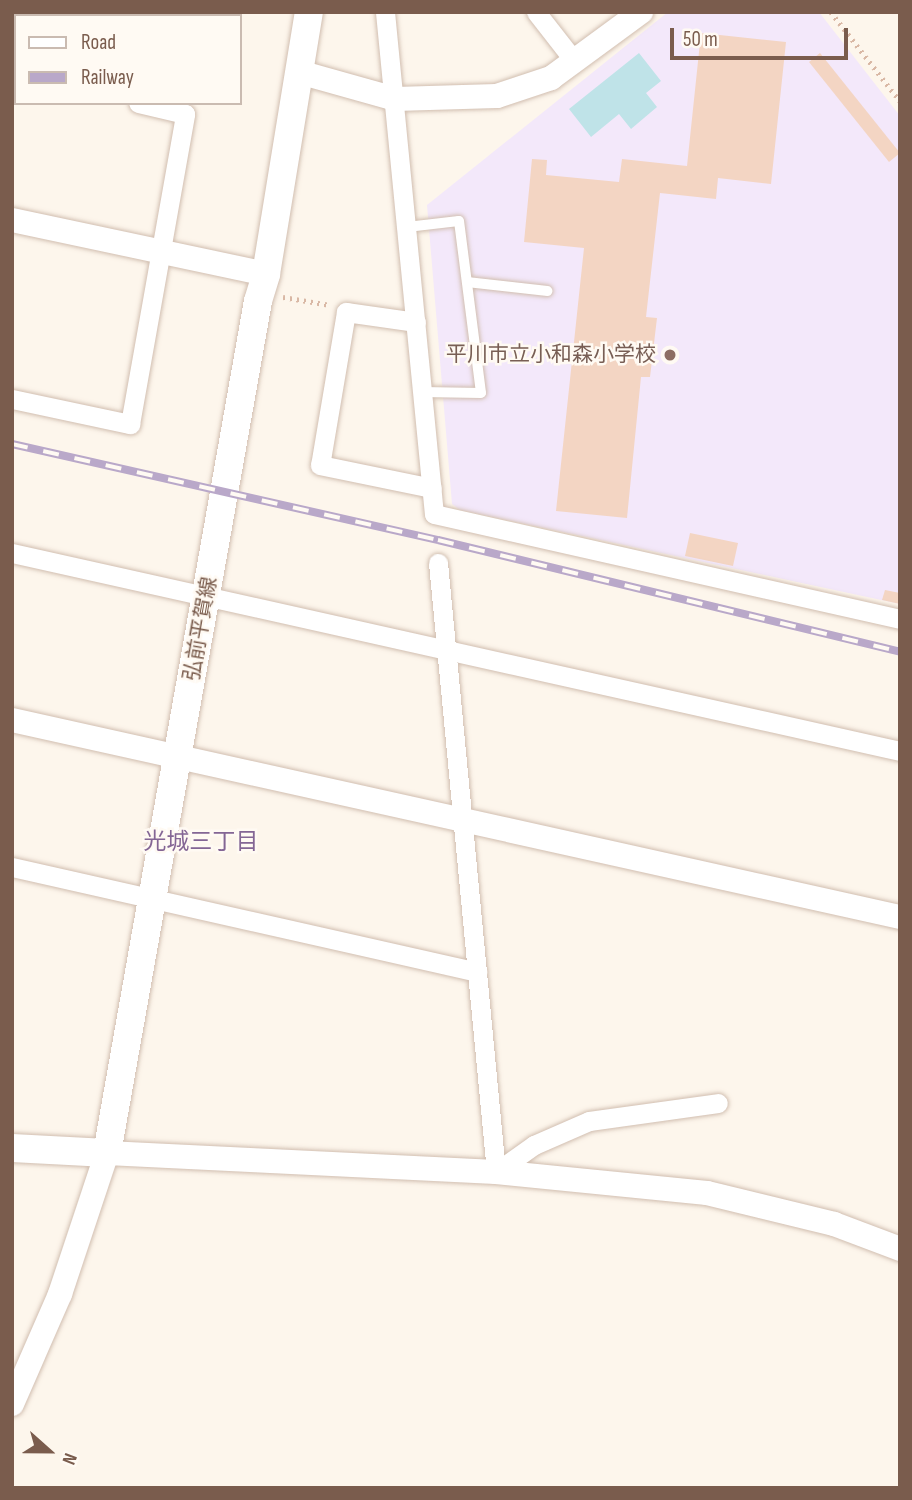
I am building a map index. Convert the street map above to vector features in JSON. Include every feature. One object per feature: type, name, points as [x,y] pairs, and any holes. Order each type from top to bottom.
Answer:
[{"type":"main road","name":"弘前平賀線","points":[[107,1153],[258,301],[266,274],[309,12]]},
{"type":"main road","points":[[12,1148],[107,1153]]},
{"type":"street","points":[[385,12],[434,514],[900,619]]},
{"type":"street","points":[[536,12],[576,62]]},
{"type":"street","points":[[299,72],[395,99],[496,96],[551,78],[641,12]]},
{"type":"street","points":[[12,399],[130,424],[185,114],[147,105]]},
{"type":"street","points":[[12,220],[266,274]]},
{"type":"street","points":[[416,322],[346,312],[320,465],[432,488]]},
{"type":"street","points":[[12,553],[900,751]]},
{"type":"street","points":[[438,563],[496,1172]]},
{"type":"street","points":[[12,720],[900,917]]},
{"type":"street","points":[[12,867],[477,972]]},
{"type":"street","points":[[496,1172],[534,1144],[589,1121],[718,1103]]},
{"type":"street","points":[[12,1404],[60,1294],[107,1153],[496,1172],[707,1193],[834,1224],[899,1245]]},
{"type":"lane","points":[[407,227],[459,221],[481,393],[422,393]]},
{"type":"lane","points":[[467,282],[547,291]]},
{"type":"path","points":[[831,12],[900,101]]},
{"type":"path","points":[[274,304],[283,297],[331,305],[346,312]]},
{"type":"shaded area","name":"平川市立小和森小学校","points":[[668,12],[819,12],[900,116],[900,604],[460,510],[452,504],[427,205]]},
{"type":"water","points":[[639,53],[661,81],[646,93],[657,107],[631,129],[619,114],[591,137],[569,109]]},
{"type":"building","points":[[701,33],[786,42],[771,184],[718,178],[716,199],[660,193],[646,317],[657,318],[650,377],[641,377],[627,518],[556,511],[584,248],[524,242],[532,159],[547,160],[546,175],[619,182],[622,159],[687,166]]},
{"type":"building","points":[[820,53],[900,153],[889,162],[809,62]]},
{"type":"building","points":[[690,533],[738,543],[733,566],[685,556]]},
{"type":"building","points":[[885,590],[900,593],[900,604],[882,600]]},
{"type":"railway","points":[[12,444],[438,540],[900,652]]},
{"type":"place","name":"平川市立小和森小学校","points":[[670,355]]},
{"type":"district","name":"光城三丁目","points":[[201,842]]}]
